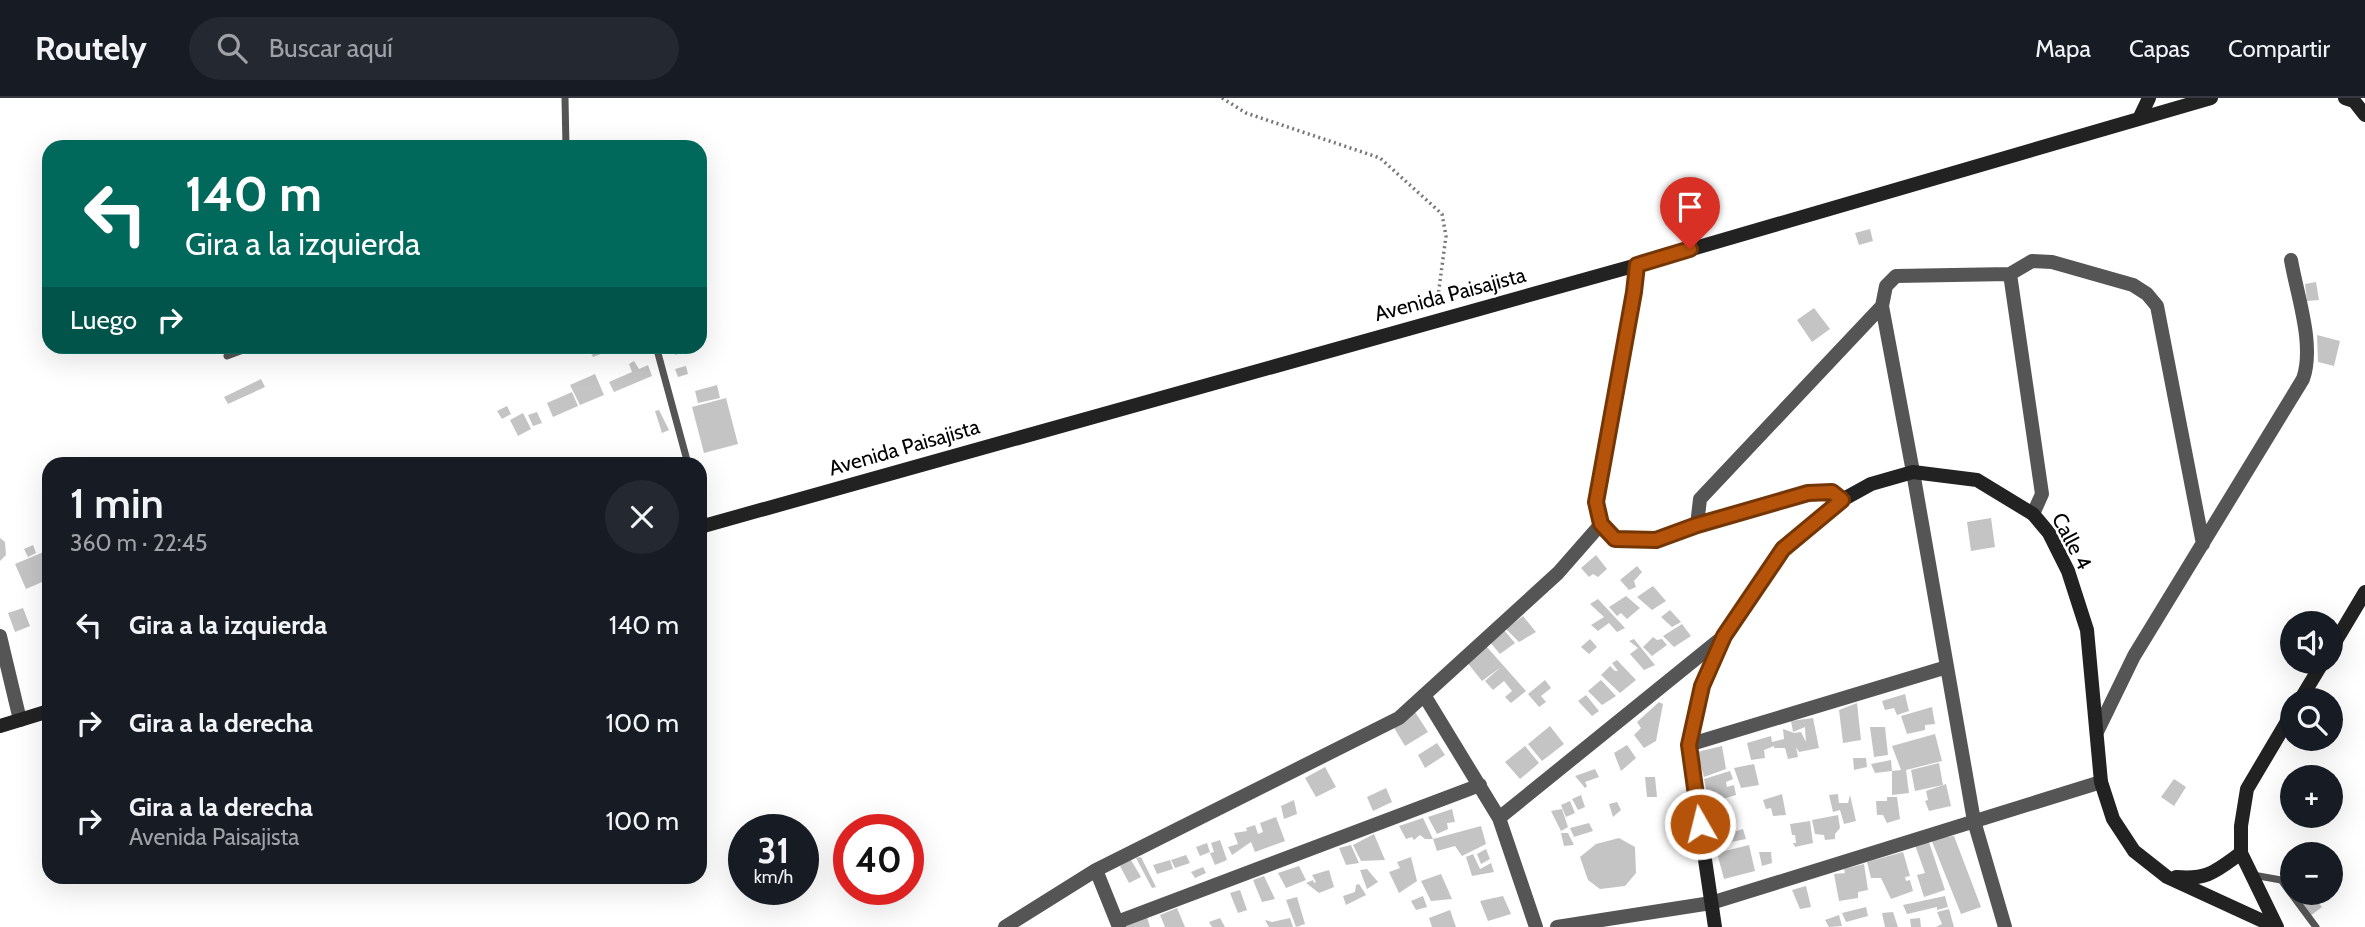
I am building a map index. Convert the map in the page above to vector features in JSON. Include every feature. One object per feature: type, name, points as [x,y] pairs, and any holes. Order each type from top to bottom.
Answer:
[{"type":"main road","points":[[2139,119],[2149,98]]},
{"type":"main road","points":[[2345,98],[2354,101],[2365,115]]},
{"type":"main road","name":"Avenida Paisajista","points":[[707,525],[1435,319],[1637,265],[2204,99]]},
{"type":"main road","points":[[1637,265],[1596,502],[1601,524],[1615,539],[1656,540],[1697,525],[1808,493],[1832,492],[1842,500]]},
{"type":"main road","name":"Calle 4","points":[[1715,927],[1689,745],[1702,686],[1724,636],[1783,549],[1842,500],[1871,484],[1913,472],[1977,480],[2033,514],[2049,533],[2068,571],[2087,630],[2101,782],[2113,819],[2134,851],[2167,877],[2276,927]]},
{"type":"main road","points":[[2343,629],[2365,592]]},
{"type":"main road","points":[[0,726],[42,713]]},
{"type":"main road","points":[[2276,927],[2241,853],[2241,825],[2247,789],[2280,733]]},
{"type":"main road","points":[[2167,877],[2198,879],[2241,853]]},
{"type":"street","points":[[2098,730],[2134,656],[2303,379],[2308,364],[2308,349],[2291,260]]},
{"type":"street","points":[[2005,927],[1974,821],[1882,306],[1886,286],[1896,276],[2010,274],[2032,261],[2052,262],[2133,285],[2147,294],[2157,306],[2203,544]]},
{"type":"street","points":[[2010,274],[2042,494],[2033,514]]},
{"type":"street","points":[[1697,525],[1700,499],[1882,306]]},
{"type":"street","points":[[1005,927],[1096,870],[1399,718],[1558,573],[1601,524]]},
{"type":"street","points":[[0,636],[20,720]]},
{"type":"street","points":[[1499,818],[1724,636]]},
{"type":"street","points":[[1689,745],[1947,667]]},
{"type":"street","points":[[1424,695],[1499,818],[1536,927]]},
{"type":"street","points":[[1557,927],[1712,903],[2101,782]]},
{"type":"street","points":[[1096,870],[1118,924],[1480,785]]},
{"type":"lane","points":[[565,98],[566,140]]},
{"type":"lane","points":[[228,356],[233,354]]},
{"type":"lane","points":[[658,354],[686,457]]},
{"type":"lane","points":[[2250,874],[2281,880],[2316,927]]},
{"type":"path","points":[[1222,98],[1246,113],[1380,158],[1442,214],[1446,236],[1435,319]]},
{"type":"building","points":[[1870,229],[1873,241],[1859,245],[1855,233]]},
{"type":"building","points":[[2316,282],[2319,300],[2307,301],[2305,284]]},
{"type":"building","points":[[1814,308],[1830,329],[1812,342],[1797,320]]},
{"type":"building","points":[[2317,335],[2340,341],[2334,366],[2318,362]]},
{"type":"building","points":[[634,361],[639,369],[648,365],[652,376],[614,392],[609,382],[632,372],[629,364]]},
{"type":"building","points":[[686,366],[688,374],[678,377],[675,369]]},
{"type":"building","points":[[595,374],[604,395],[580,405],[570,385]]},
{"type":"building","points":[[261,379],[265,387],[228,404],[224,397]]},
{"type":"building","points":[[717,385],[720,398],[698,403],[695,391]]},
{"type":"building","points":[[572,392],[578,406],[553,417],[547,403]]},
{"type":"building","points":[[726,398],[738,444],[704,453],[692,407]]},
{"type":"building","points":[[507,406],[511,414],[502,419],[497,411]]},
{"type":"building","points":[[659,410],[669,430],[662,433],[655,411]]},
{"type":"building","points":[[537,412],[542,423],[533,426],[528,415]]},
{"type":"building","points":[[523,413],[531,429],[518,436],[510,420]]},
{"type":"building","points":[[1991,518],[1995,547],[1971,551],[1967,522]]},
{"type":"building","points":[[0,538],[5,542],[6,555],[0,561]]},
{"type":"building","points":[[33,545],[36,553],[28,557],[24,549]]},
{"type":"building","points":[[42,553],[42,582],[26,589],[15,564]]},
{"type":"building","points":[[1596,555],[1607,569],[1598,577],[1593,574],[1589,577],[1581,568]]},
{"type":"building","points":[[1637,566],[1642,572],[1634,581],[1636,587],[1629,590],[1620,580]]},
{"type":"building","points":[[1653,586],[1666,601],[1652,610],[1637,597]]},
{"type":"building","points":[[1626,596],[1640,608],[1627,619],[1621,613],[1617,616],[1609,607]]},
{"type":"building","points":[[1598,599],[1625,628],[1617,632],[1609,623],[1598,631],[1591,625],[1604,617],[1590,604]]},
{"type":"building","points":[[23,608],[30,626],[15,632],[8,613]]},
{"type":"building","points":[[1670,610],[1681,622],[1672,627],[1661,617]]},
{"type":"building","points":[[1523,616],[1536,632],[1519,642],[1506,629]]},
{"type":"building","points":[[1682,624],[1691,636],[1674,647],[1663,636]]},
{"type":"building","points":[[1504,630],[1515,643],[1500,654],[1489,641]]},
{"type":"building","points":[[1653,637],[1662,639],[1667,645],[1652,656],[1643,647]]},
{"type":"building","points":[[1590,639],[1597,647],[1589,654],[1581,647]]},
{"type":"building","points":[[1634,639],[1655,665],[1644,670],[1630,654],[1638,648],[1629,641]]},
{"type":"building","points":[[1486,646],[1526,691],[1511,703],[1505,697],[1512,691],[1504,681],[1493,690],[1485,681],[1501,667],[1482,681],[1466,661]]},
{"type":"building","points":[[1617,660],[1636,680],[1620,693],[1601,675],[1610,666],[1618,671],[1612,663]]},
{"type":"building","points":[[1545,680],[1551,688],[1541,696],[1546,702],[1539,707],[1528,694]]},
{"type":"building","points":[[1601,680],[1616,696],[1602,705],[1588,691]]},
{"type":"building","points":[[1905,694],[1909,711],[1897,715],[1894,708],[1885,710],[1882,701]]},
{"type":"building","points":[[1586,695],[1599,711],[1592,716],[1578,701]]},
{"type":"building","points":[[1659,702],[1663,704],[1656,741],[1644,748],[1634,735],[1641,728],[1637,722]]},
{"type":"building","points":[[1857,703],[1861,740],[1843,743],[1839,710]]},
{"type":"building","points":[[1932,707],[1935,724],[1925,725],[1925,730],[1907,734],[1901,716]]},
{"type":"building","points":[[1415,712],[1428,732],[1405,746],[1393,726]]},
{"type":"building","points":[[1813,718],[1819,748],[1799,752],[1796,747],[1798,757],[1788,759],[1785,748],[1774,746],[1764,750],[1765,758],[1751,760],[1747,743],[1771,736],[1772,742],[1784,739],[1783,729],[1794,733],[1801,732],[1806,742],[1805,727],[1793,732],[1791,721]]},
{"type":"building","points":[[1550,726],[1564,744],[1542,761],[1528,744]]},
{"type":"building","points":[[1870,727],[1885,727],[1888,755],[1874,757]]},
{"type":"building","points":[[1935,734],[1942,761],[1906,770],[1909,793],[1892,795],[1892,771],[1901,770],[1892,746]]},
{"type":"building","points":[[1437,743],[1445,755],[1425,768],[1418,755]]},
{"type":"building","points":[[1627,745],[1636,758],[1621,771],[1614,753]]},
{"type":"building","points":[[1525,746],[1539,763],[1520,779],[1505,762]]},
{"type":"building","points":[[1722,746],[1726,769],[1704,777],[1697,752]]},
{"type":"building","points":[[1853,758],[1866,758],[1867,767],[1854,770]]},
{"type":"building","points":[[1891,760],[1892,771],[1875,773],[1871,764]]},
{"type":"building","points":[[1939,763],[1943,785],[1915,791],[1911,770]]},
{"type":"building","points":[[1754,764],[1759,785],[1741,788],[1734,768]]},
{"type":"building","points":[[1325,767],[1336,787],[1316,797],[1305,778]]},
{"type":"building","points":[[1595,769],[1599,777],[1585,782],[1585,788],[1575,776]]},
{"type":"building","points":[[1730,771],[1733,779],[1726,782],[1727,787],[1734,785],[1736,795],[1709,803],[1704,779]]},
{"type":"building","points":[[1645,777],[1655,777],[1657,797],[1647,797]]},
{"type":"building","points":[[2174,779],[2186,787],[2174,806],[2161,797]]},
{"type":"building","points":[[1946,784],[1951,806],[1929,811],[1925,801],[1928,800],[1926,791]]},
{"type":"building","points":[[1386,788],[1392,802],[1373,811],[1367,797]]},
{"type":"building","points":[[1782,794],[1786,815],[1773,816],[1771,808],[1766,809],[1763,800]]},
{"type":"building","points":[[1838,794],[1839,803],[1848,803],[1850,795],[1856,821],[1844,824],[1840,810],[1833,812],[1829,795]]},
{"type":"building","points":[[1581,795],[1585,807],[1578,810],[1572,799]]},
{"type":"building","points":[[1887,797],[1897,797],[1900,819],[1887,823],[1883,815],[1877,815],[1876,801],[1887,801]]},
{"type":"building","points":[[1294,800],[1297,814],[1284,819],[1281,806]]},
{"type":"building","points":[[1570,801],[1575,813],[1566,817],[1561,805]]},
{"type":"building","points":[[1617,802],[1621,810],[1613,817],[1609,804]]},
{"type":"building","points":[[1452,809],[1455,822],[1447,823],[1448,829],[1437,834],[1428,817]]},
{"type":"building","points":[[1562,809],[1568,827],[1561,831],[1551,811]]},
{"type":"building","points":[[1731,811],[1734,821],[1715,826],[1712,816]]},
{"type":"building","points":[[1838,815],[1840,828],[1835,839],[1825,840],[1824,835],[1815,834],[1812,820]]},
{"type":"building","points":[[1276,817],[1285,841],[1255,852],[1251,842],[1232,855],[1228,847],[1238,844],[1234,833],[1247,831],[1246,828],[1255,825],[1258,834],[1263,832],[1260,823]]},
{"type":"building","points":[[1423,818],[1433,839],[1425,839],[1420,835],[1414,840],[1412,837],[1406,839],[1399,826]]},
{"type":"building","points":[[1810,821],[1813,843],[1795,847],[1795,835],[1792,835],[1790,824]]},
{"type":"building","points":[[1589,823],[1593,831],[1574,837],[1570,828]]},
{"type":"building","points":[[1481,826],[1486,844],[1462,856],[1455,846],[1437,851],[1433,839]]},
{"type":"building","points":[[1728,827],[1730,833],[1743,829],[1746,839],[1726,843],[1726,849],[1721,849],[1716,830]]},
{"type":"building","points":[[1561,833],[1568,833],[1574,845],[1564,846]]},
{"type":"building","points":[[1374,834],[1385,860],[1361,861],[1353,845]]},
{"type":"building","points":[[1954,836],[1981,907],[1961,914],[1931,839]]},
{"type":"building","points":[[1619,838],[1635,847],[1636,873],[1625,886],[1600,889],[1588,880],[1580,857],[1596,844]]},
{"type":"building","points":[[1220,840],[1227,860],[1215,865],[1210,853],[1214,852],[1211,843]]},
{"type":"building","points":[[1929,842],[1945,890],[1924,897],[1917,875],[1925,873],[1915,845]]},
{"type":"building","points":[[1207,843],[1210,852],[1200,856],[1196,847]]},
{"type":"building","points":[[1351,845],[1359,863],[1346,865],[1339,848]]},
{"type":"building","points":[[1749,845],[1755,871],[1724,879],[1717,853]]},
{"type":"building","points":[[1486,849],[1490,859],[1481,864],[1477,854]]},
{"type":"building","points":[[1759,852],[1771,852],[1772,863],[1762,866]]},
{"type":"building","points":[[1903,852],[1910,876],[1905,877],[1906,881],[1910,880],[1913,891],[1891,899],[1881,878],[1871,878],[1867,862]]},
{"type":"building","points":[[1473,854],[1480,869],[1491,863],[1494,872],[1472,876],[1466,857]]},
{"type":"building","points":[[1186,855],[1190,863],[1175,868],[1171,860]]},
{"type":"building","points":[[1141,857],[1156,887],[1152,888],[1136,858]]},
{"type":"building","points":[[1411,857],[1417,881],[1399,893],[1389,872],[1400,868],[1397,862]]},
{"type":"building","points":[[1131,860],[1141,877],[1129,883],[1120,866]]},
{"type":"building","points":[[1170,860],[1173,869],[1157,874],[1153,865]]},
{"type":"building","points":[[1864,864],[1868,890],[1858,892],[1858,898],[1839,901],[1834,874],[1845,873],[1844,869]]},
{"type":"building","points":[[1299,866],[1306,880],[1286,888],[1278,873]]},
{"type":"building","points":[[1203,867],[1206,873],[1195,878],[1191,872]]},
{"type":"building","points":[[1367,869],[1378,882],[1367,889],[1360,870]]},
{"type":"building","points":[[1329,870],[1334,887],[1319,893],[1306,883],[1313,880],[1316,882],[1312,875]]},
{"type":"building","points":[[1441,874],[1452,899],[1431,901],[1421,881]]},
{"type":"building","points":[[1264,876],[1275,899],[1262,902],[1253,880]]},
{"type":"building","points":[[1359,884],[1366,895],[1346,905],[1343,896],[1355,892],[1356,885]]},
{"type":"building","points":[[1806,886],[1811,907],[1800,909],[1792,890]]},
{"type":"building","points":[[1240,890],[1247,910],[1238,913],[1230,893]]},
{"type":"building","points":[[1423,896],[1427,907],[1416,910],[1411,901]]},
{"type":"building","points":[[1503,896],[1511,914],[1488,921],[1480,901]]},
{"type":"building","points":[[1945,896],[1948,907],[1937,910],[1937,907],[1907,914],[1903,905]]},
{"type":"building","points":[[1297,897],[1305,924],[1296,927],[1286,900]]},
{"type":"building","points":[[2301,905],[2320,905],[2322,907],[2310,916]]},
{"type":"building","points":[[1866,907],[1868,916],[1846,922],[1842,913]]},
{"type":"building","points":[[1177,908],[1185,927],[1165,927],[1160,915]]},
{"type":"building","points":[[1949,909],[1954,927],[1936,927],[1942,924],[1937,912]]},
{"type":"building","points":[[1450,910],[1456,927],[1432,927],[1429,918]]},
{"type":"building","points":[[1893,912],[1898,927],[1885,927],[1882,913]]},
{"type":"building","points":[[1839,915],[1842,926],[1829,927],[1825,920]]},
{"type":"building","points":[[1147,917],[1150,927],[1126,927],[1126,924]]},
{"type":"building","points":[[1220,918],[1225,927],[1212,927],[1209,922]]},
{"type":"building","points":[[1290,918],[1293,927],[1269,927],[1265,920],[1272,922]]},
{"type":"building","points":[[1920,918],[1921,927],[1911,927],[1910,919]]},
{"type":"route","points":[[1690,249],[1637,265],[1596,502],[1601,524],[1615,539],[1656,540],[1697,525],[1808,493],[1832,492],[1842,500],[1783,549],[1724,636],[1702,686],[1689,745],[1700,824]]}]
